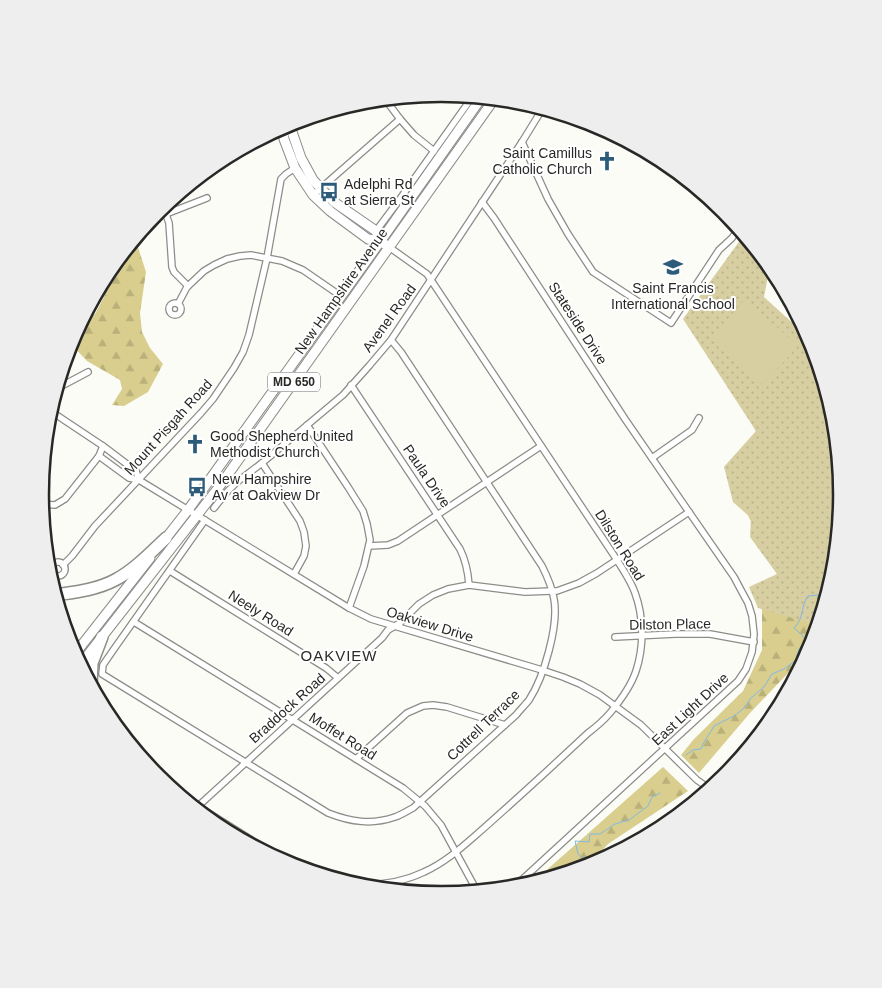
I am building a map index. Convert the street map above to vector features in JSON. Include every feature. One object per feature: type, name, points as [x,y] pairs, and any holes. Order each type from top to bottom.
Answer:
[{"type":"highway","points":[[61,594],[83,590],[114,580],[139,564],[166,538]]},
{"type":"highway","points":[[92,672],[92,663],[102,637]]},
{"type":"main road","name":"New Hampshire Avenue","points":[[80,647],[188,510],[477,104]]},
{"type":"main road","name":"New Hampshire Avenue","points":[[85,658],[202,518],[236,464],[490,105]]},
{"type":"main road","points":[[292,132],[300,158],[313,180],[317,192],[376,231],[380,241]]},
{"type":"main road","points":[[283,135],[295,168],[317,192],[330,211],[368,239],[380,241],[389,247]]},
{"type":"street","points":[[376,231],[468,103]]},
{"type":"street","points":[[390,105],[414,135],[434,151]]},
{"type":"street","name":"Avenel Road","points":[[214,508],[231,488],[342,395],[391,340],[539,114]]},
{"type":"street","points":[[317,192],[400,119]]},
{"type":"street","points":[[522,142],[548,199],[593,272],[671,323],[719,250],[735,234]]},
{"type":"street","name":"Mount Pisgah Road","points":[[63,565],[96,526],[201,413],[234,368],[243,352],[249,335],[267,258],[281,179],[295,168]]},
{"type":"street","points":[[168,213],[207,198]]},
{"type":"street","name":"Stateside Drive","points":[[482,202],[652,458]]},
{"type":"street","points":[[166,215],[169,223],[172,267],[174,272],[188,286]]},
{"type":"street","name":"Dilston Road","points":[[388,883],[424,873],[446,860],[602,721],[628,688],[636,672],[642,635],[635,593],[617,560],[427,274],[389,247]]},
{"type":"street","points":[[178,304],[188,286],[204,271],[227,259],[251,255],[282,261],[303,270],[335,292]]},
{"type":"street","name":"Cottrell Terrace","points":[[134,622],[110,655],[104,665],[102,674],[328,813],[345,820],[379,821],[396,817],[413,808],[516,715],[528,700],[537,684],[554,628],[554,598],[547,576],[401,352],[391,340]]},
{"type":"street","points":[[65,384],[88,372]]},
{"type":"street","name":"Paula Drive","points":[[351,385],[466,559],[468,585]]},
{"type":"street","points":[[56,415],[136,470],[139,480],[129,478],[99,456]]},
{"type":"street","points":[[652,458],[692,430],[699,418]]},
{"type":"street","points":[[307,425],[363,511],[367,524],[370,540],[369,546],[349,608]]},
{"type":"street","points":[[49,505],[55,505],[65,499],[99,456],[103,446]]},
{"type":"street","points":[[369,546],[388,545],[398,541],[541,446]]},
{"type":"street","name":"East Light Drive","points":[[525,877],[738,681],[752,652],[754,634],[748,603],[734,577],[652,458]]},
{"type":"street","points":[[262,463],[300,520],[304,532],[306,546],[304,556],[294,574]]},
{"type":"street","name":"Oakview Drive","points":[[139,480],[349,608],[371,619],[542,670],[580,684],[600,695],[641,725],[704,785]]},
{"type":"street","name":"Braddock Road","points":[[201,804],[382,638],[388,630],[400,623],[419,604],[432,595],[468,585],[525,592],[557,591],[597,573],[689,512]]},
{"type":"street","points":[[134,622],[170,572],[202,518]]},
{"type":"street","points":[[55,563],[61,563],[65,570],[61,576],[57,577]]},
{"type":"street","name":"Neely Road","points":[[170,572],[326,668],[338,678]]},
{"type":"street","name":"Moffet Road","points":[[134,622],[403,788],[426,806],[441,825],[474,884]]},
{"type":"street","name":"Dilston Place","points":[[615,637],[710,634],[754,642]]},
{"type":"street","points":[[356,759],[407,713],[423,706],[447,707],[505,725]]},
{"type":"green space","points":[[137,246],[146,272],[140,313],[142,332],[150,348],[163,364],[148,392],[124,406],[112,405],[122,389],[120,380],[87,361],[77,350],[89,321],[115,276]]},
{"type":"green space","points":[[745,404],[833,485],[832,520],[826,571],[812,620],[792,669],[750,713],[699,773],[681,755],[694,739],[743,691],[762,650],[762,602],[777,574],[724,467],[756,432]]},
{"type":"green space","points":[[663,767],[688,791],[608,844],[601,852],[543,873]]},
{"type":"shaded area","points":[[740,240],[768,277],[764,297],[795,325],[803,344],[820,392],[826,417],[830,443],[833,494],[830,545],[826,571],[811,623],[758,608],[749,587],[777,574],[750,537],[751,518],[733,502],[724,467],[756,431],[683,319]]},
{"type":"shaded area","points":[[745,299],[798,346],[763,384],[711,338]]},
{"type":"waterway","points":[[805,639],[794,628],[800,620],[808,596],[820,595]]},
{"type":"waterway","points":[[686,755],[693,750],[701,749],[714,726],[743,709],[751,698],[764,687],[772,674],[784,669],[795,661],[803,644]]},
{"type":"waterway","points":[[584,859],[578,854],[575,841],[589,842],[590,834],[600,834],[615,824],[629,820],[648,806],[652,797],[660,793]]},
{"type":"place","name":"Saint Camillus Catholic Church","points":[[607,161]]},
{"type":"place","name":"Adelphi Rd at Sierra St","points":[[329,192]]},
{"type":"place","name":"Saint Francis International School","points":[[673,267]]},
{"type":"place","name":"Good Shepherd United Methodist Church","points":[[195,444]]},
{"type":"place","name":"New Hampshire Av at Oakview Dr","points":[[197,487]]},
{"type":"district","name":"OAKVIEW","points":[[339,655]]}]
